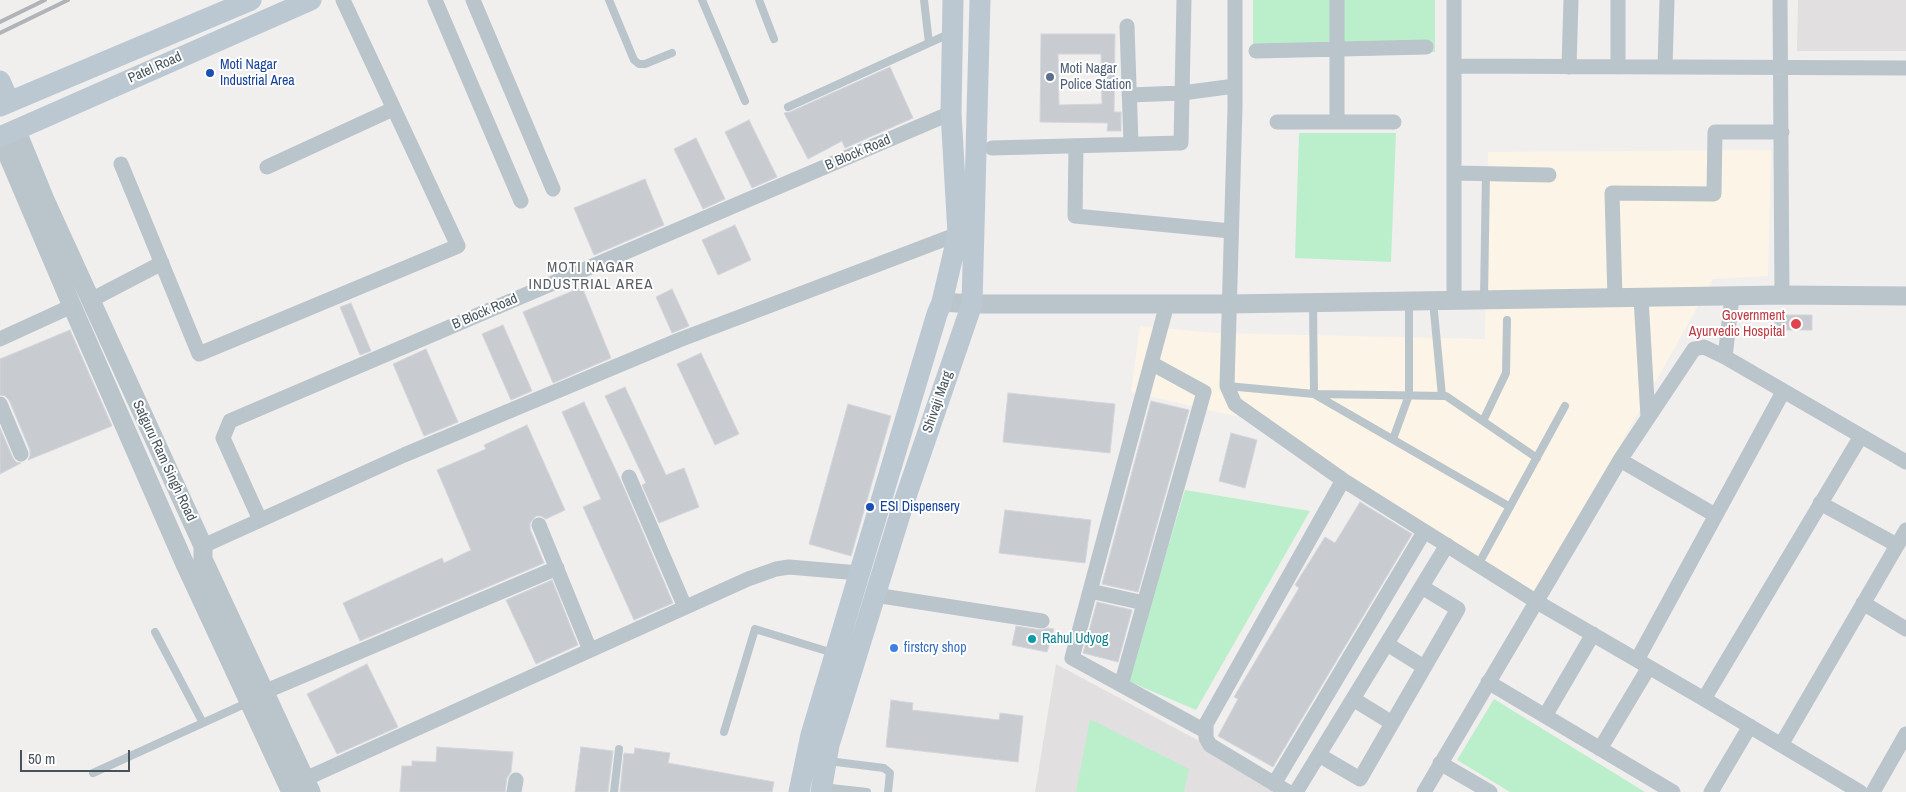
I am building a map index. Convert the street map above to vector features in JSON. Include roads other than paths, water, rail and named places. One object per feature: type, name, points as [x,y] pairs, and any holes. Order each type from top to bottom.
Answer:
[{"type":"main road","name":"Patel Road","points":[[5,104],[251,0]]},
{"type":"main road","name":"Patel Road","points":[[6,134],[311,0]]},
{"type":"main road","name":"Shivaji Marg","points":[[799,792],[811,735],[942,302],[958,234],[951,113],[953,0]]},
{"type":"main road","name":"Shivaji Marg","points":[[822,790],[829,745],[875,595],[902,508],[972,304],[980,0]]},
{"type":"main road","points":[[0,81],[5,104]]},
{"type":"street","points":[[121,164],[199,354],[458,246],[343,0]]},
{"type":"street","points":[[435,0],[521,201]]},
{"type":"street","points":[[473,0],[553,188]]},
{"type":"street","points":[[992,148],[1181,143],[1184,0]]},
{"type":"street","points":[[1235,0],[1235,86],[1227,386],[1235,404],[1343,480],[1424,532],[1537,602],[1860,792]]},
{"type":"street","points":[[1337,0],[1337,122]]},
{"type":"street","points":[[1454,0],[1454,300]]},
{"type":"street","points":[[1569,67],[1571,0]]},
{"type":"street","points":[[1618,0],[1618,67]]},
{"type":"street","points":[[1665,67],[1667,0]]},
{"type":"street","points":[[1780,0],[1782,68],[1782,295]]},
{"type":"street","points":[[1127,26],[1131,144]]},
{"type":"street","points":[[1256,51],[1426,47]]},
{"type":"street","points":[[1455,66],[1906,68]]},
{"type":"street","points":[[1129,95],[1235,86]]},
{"type":"street","points":[[267,167],[393,109]]},
{"type":"street","name":"B Block Road","points":[[260,520],[223,438],[230,420],[951,113]]},
{"type":"street","points":[[1277,122],[1394,122]]},
{"type":"street","points":[[1615,298],[1612,193],[1714,194],[1715,132],[1782,132]]},
{"type":"street","name":"Satguru Ram Singh Road","points":[[6,134],[46,202],[203,546],[203,559],[291,792]]},
{"type":"street","name":"Satguru Ram Singh Road","points":[[6,134],[72,306],[184,562],[256,697],[308,785]]},
{"type":"street","points":[[1076,146],[1075,216],[1231,231]]},
{"type":"street","points":[[1454,173],[1549,175]]},
{"type":"street","points":[[203,546],[404,455],[679,340],[958,234]]},
{"type":"street","points":[[91,300],[162,263]]},
{"type":"street","points":[[942,302],[972,304],[1229,304],[1782,295],[1906,296]]},
{"type":"street","points":[[1725,357],[1732,297]]},
{"type":"street","points":[[1641,298],[1648,417]]},
{"type":"street","points":[[1167,304],[1072,658],[1205,731]]},
{"type":"street","points":[[0,339],[72,306]]},
{"type":"street","points":[[1424,792],[1620,460],[1694,349],[1704,347],[1725,357],[1906,462]]},
{"type":"street","points":[[1121,685],[1204,392],[1151,363]]},
{"type":"street","points":[[1600,749],[1715,515],[1783,392]]},
{"type":"street","points":[[0,404],[22,454]]},
{"type":"street","points":[[1704,699],[1861,436]]},
{"type":"street","points":[[1620,460],[1715,515]]},
{"type":"street","points":[[629,477],[685,607]]},
{"type":"street","points":[[1288,792],[1210,745],[1206,738],[1206,724],[1343,480]]},
{"type":"street","points":[[1820,503],[1897,546]]},
{"type":"street","points":[[539,525],[590,650]]},
{"type":"street","points":[[1780,745],[1906,530]]},
{"type":"street","points":[[1274,784],[1424,532]]},
{"type":"street","points":[[1296,792],[1447,546]]},
{"type":"street","points":[[308,785],[590,650],[748,579],[776,569],[802,567],[859,573]]},
{"type":"street","points":[[256,697],[557,568]]},
{"type":"street","points":[[1319,755],[1360,779],[1458,609],[1422,587]]},
{"type":"street","points":[[1090,591],[1144,603]]},
{"type":"street","points":[[875,595],[1042,621]]},
{"type":"street","points":[[1863,603],[1906,629]]},
{"type":"street","points":[[1545,716],[1593,634]]},
{"type":"street","points":[[1387,644],[1424,667]]},
{"type":"street","points":[[1488,682],[1672,792]]},
{"type":"street","points":[[1353,699],[1392,723]]},
{"type":"street","points":[[1711,792],[1750,726]]},
{"type":"street","points":[[1873,792],[1906,734]]},
{"type":"street","points":[[1440,763],[1490,792]]},
{"type":"lane","points":[[609,0],[634,60],[639,64],[645,64],[672,52]]},
{"type":"lane","points":[[702,0],[745,101]]},
{"type":"lane","points":[[759,0],[774,39]]},
{"type":"lane","points":[[924,0],[929,43]]},
{"type":"lane","points":[[788,107],[953,32]]},
{"type":"lane","points":[[1484,300],[1486,173]]},
{"type":"lane","points":[[1433,300],[1442,396]]},
{"type":"lane","points":[[1393,439],[1409,396],[1409,301]]},
{"type":"lane","points":[[1313,302],[1314,394]]},
{"type":"lane","points":[[1483,421],[1506,373],[1507,320]]},
{"type":"lane","points":[[1227,386],[1314,394],[1446,396],[1537,458]]},
{"type":"lane","points":[[1314,394],[1510,507]]},
{"type":"lane","points":[[1478,565],[1565,406]]},
{"type":"lane","points":[[724,732],[755,629],[835,654]]},
{"type":"lane","points":[[154,632],[202,723]]},
{"type":"lane","points":[[93,773],[256,697]]},
{"type":"lane","points":[[614,792],[619,749]]},
{"type":"lane","points":[[826,761],[884,768],[890,773],[888,792]]},
{"type":"lane","points":[[822,790],[867,792]]},
{"type":"railway","points":[[0,22],[45,0]]},
{"type":"railway","points":[[0,33],[68,0]]},
{"type":"place","name":"Moti Nagar Industrial Area","points":[[210,73]]},
{"type":"place","name":"Moti Nagar Police Station","points":[[1050,77]]},
{"type":"place","name":"Government Ayurvedic Hospital","points":[[1796,324]]},
{"type":"place","name":"ESI Dispensery","points":[[870,507]]},
{"type":"place","name":"Rahul Udyog","points":[[1032,639]]},
{"type":"place","name":"firstcry shop","points":[[894,648]]},
{"type":"district","name":"MOTI NAGAR INDUSTRIAL AREA","points":[[591,276]]}]
